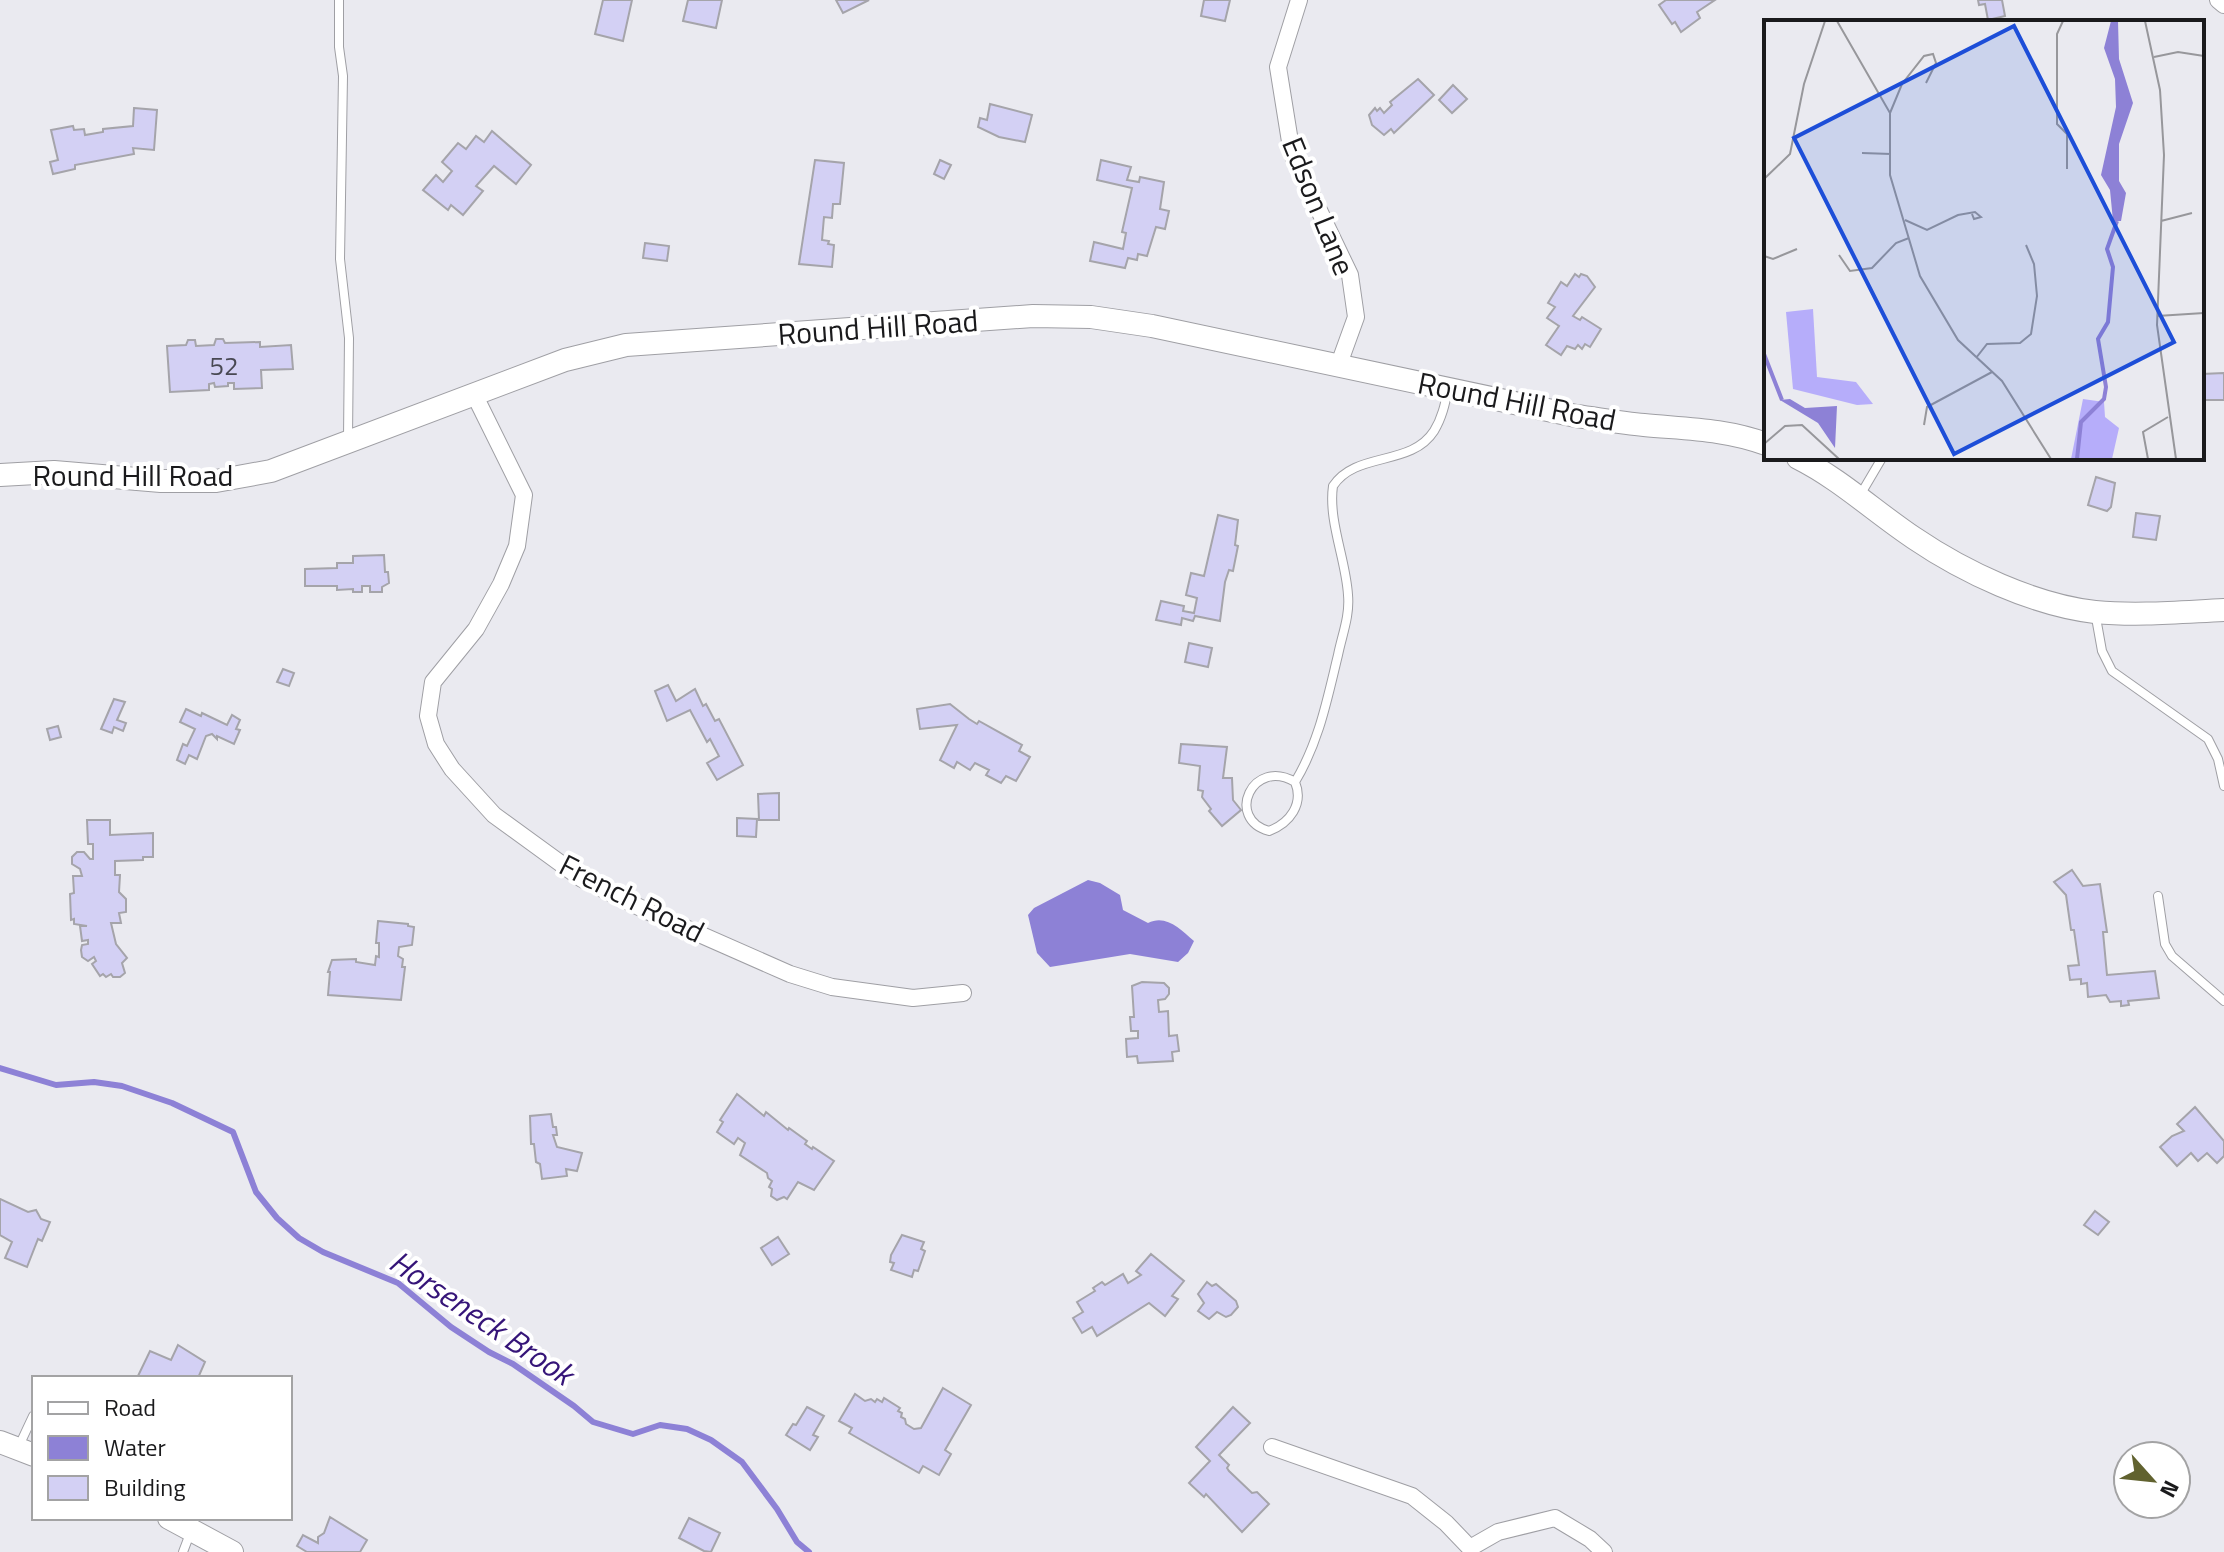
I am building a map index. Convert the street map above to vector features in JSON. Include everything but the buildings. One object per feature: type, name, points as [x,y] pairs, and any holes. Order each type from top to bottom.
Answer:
[{"type":"street","name":"Edson Lane","points":[[1299,0],[1278,67],[1292,154],[1350,275],[1356,317],[1339,364]]},
{"type":"street","points":[[2218,0],[2224,5]]},
{"type":"street","name":"Round Hill Road","points":[[0,475],[54,472],[161,481],[216,481],[271,471],[565,360],[626,345],[1033,316],[1091,317],[1339,364],[1576,416],[1711,430],[1764,443]]},
{"type":"street","name":"French Road","points":[[475,396],[524,495],[517,546],[501,584],[476,629],[433,682],[428,716],[436,744],[452,769],[494,815],[582,879],[790,974],[832,987],[913,998],[963,993]]},
{"type":"street","points":[[1802,460],[1819,469],[1915,539],[1972,572],[2028,595],[2095,612],[2132,614],[2224,610]]},
{"type":"street","points":[[1272,1447],[1412,1496],[1446,1523],[1470,1548],[1498,1532],[1555,1518],[1590,1539],[1604,1552]]},
{"type":"street","points":[[173,1520],[232,1552]]},
{"type":"lane","points":[[339,0],[339,47],[343,76],[340,259],[349,338],[348,443]]},
{"type":"lane","points":[[1295,782],[1321,729],[1347,622],[1349,598],[1333,508],[1333,486],[1346,471],[1411,450],[1423,442],[1437,425],[1448,389]]},
{"type":"lane","points":[[1859,498],[1881,460]]},
{"type":"lane","points":[[2095,612],[2102,651],[2112,671],[2208,739],[2218,759],[2224,786]]},
{"type":"lane","points":[[1270,775],[1295,782],[1299,793],[1297,807],[1286,822],[1269,831],[1253,823],[1246,812],[1247,800],[1257,782],[1270,775]]},
{"type":"lane","points":[[2158,896],[2165,944],[2172,956],[2224,1001]]},
{"type":"lane","points":[[17,1448],[32,1418]]},
{"type":"lane","points":[[183,1552],[192,1530]]},
{"type":"water","points":[[1088,880],[1120,895],[1123,910],[1148,923],[1161,920],[1178,928],[1194,941],[1188,953],[1178,962],[1130,954],[1050,967],[1037,953],[1028,915],[1034,908]]},
{"type":"waterway","name":"Horseneck Brook","points":[[0,1068],[56,1085],[94,1082],[122,1086],[172,1103],[233,1132],[256,1192],[277,1218],[299,1238],[323,1252],[398,1283],[451,1327],[513,1364],[593,1422],[633,1434],[660,1425],[687,1429],[711,1440],[742,1462],[797,1542],[809,1552]]}]
